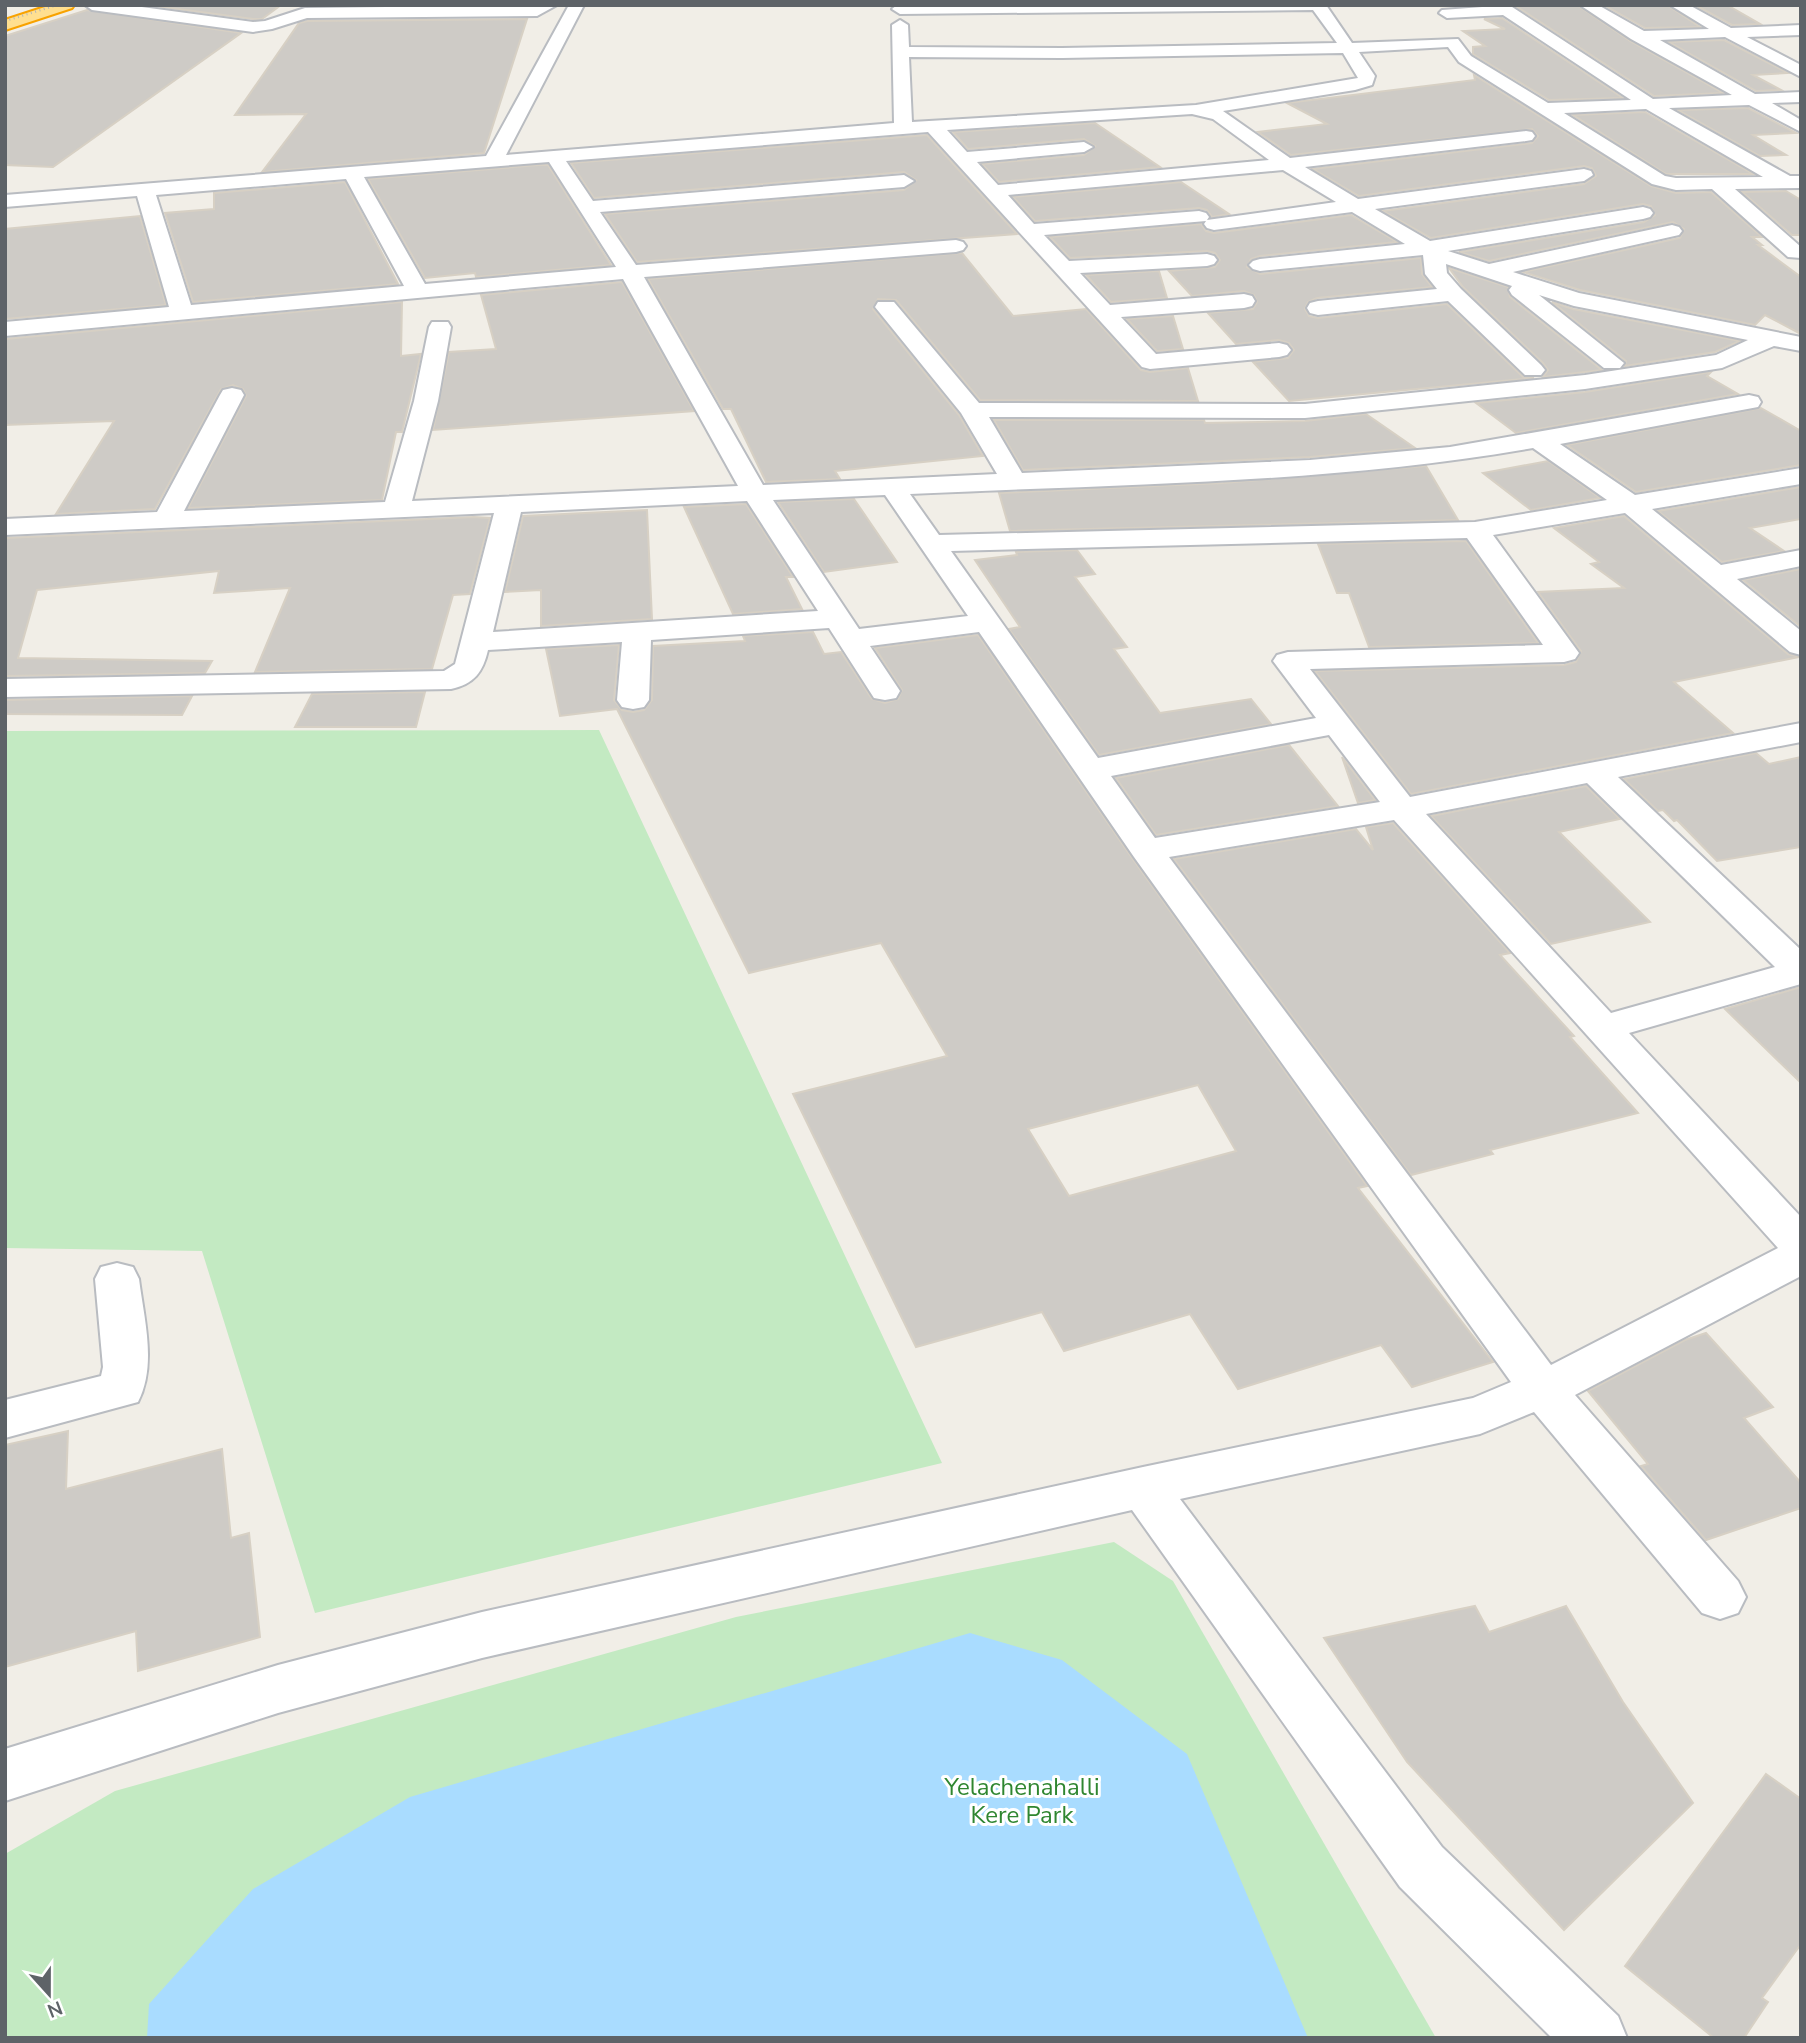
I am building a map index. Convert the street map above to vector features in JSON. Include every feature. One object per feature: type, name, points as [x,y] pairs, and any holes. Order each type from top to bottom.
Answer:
[{"type":"highway","points":[[5,12],[28,5]]},
{"type":"highway","points":[[5,25],[67,5]]},
{"type":"street","points":[[92,5],[253,27],[267,26],[304,9],[328,13],[537,11],[551,5]]},
{"type":"street","points":[[328,13],[346,5]]},
{"type":"street","points":[[492,163],[577,5]]},
{"type":"street","points":[[5,201],[903,128],[1161,110],[1200,110],[1355,85],[1366,80],[1367,76],[1318,5],[900,7],[903,128]]},
{"type":"street","points":[[1587,5],[1637,36],[1801,127]]},
{"type":"street","points":[[1677,5],[1801,72]]},
{"type":"street","points":[[1447,13],[1502,8],[1651,104],[1793,182]]},
{"type":"street","points":[[1637,36],[1801,30]]},
{"type":"street","points":[[901,52],[1348,48],[1452,42],[1465,59],[1659,180],[1676,184],[1793,182]]},
{"type":"street","points":[[1542,109],[1801,97]]},
{"type":"street","points":[[1200,110],[1219,115],[1286,164],[1430,250],[1574,299],[1801,344]]},
{"type":"street","points":[[933,126],[1150,362],[1279,350]]},
{"type":"street","points":[[992,191],[1286,164],[1526,136]]},
{"type":"street","points":[[962,158],[1084,147]]},
{"type":"street","points":[[555,158],[630,272],[756,495],[885,691]]},
{"type":"street","points":[[353,174],[418,291]]},
{"type":"street","points":[[1029,230],[1206,220],[1354,205],[1584,175]]},
{"type":"street","points":[[588,207],[904,181]]},
{"type":"street","points":[[1718,184],[1796,253]]},
{"type":"street","points":[[145,190],[182,313]]},
{"type":"street","points":[[1260,265],[1430,250],[1643,213]]},
{"type":"street","points":[[1499,273],[1672,231]]},
{"type":"street","points":[[5,329],[630,272],[956,246]]},
{"type":"street","points":[[1430,250],[1436,274],[1453,294],[1533,370]]},
{"type":"street","points":[[1064,268],[1207,260]]},
{"type":"street","points":[[1499,273],[1525,297],[1612,363]]},
{"type":"street","points":[[1318,308],[1453,294]]},
{"type":"street","points":[[1105,312],[1244,301]]},
{"type":"street","points":[[886,307],[972,410],[1014,482]]},
{"type":"street","points":[[396,510],[426,401],[440,327]]},
{"type":"street","points":[[972,410],[1305,411],[1586,382],[1722,361],[1770,339]]},
{"type":"street","points":[[166,520],[232,395]]},
{"type":"street","points":[[5,527],[1310,468],[1450,455],[1749,402]]},
{"type":"street","points":[[1538,440],[1630,504],[1801,646]]},
{"type":"street","points":[[931,543],[1475,530],[1801,476]]},
{"type":"street","points":[[893,488],[1146,850],[1544,1390],[1720,1597]]},
{"type":"street","points":[[5,688],[451,680],[469,668],[509,505]]},
{"type":"street","points":[[1475,530],[1564,653],[1288,661],[1402,809],[1801,1245]]},
{"type":"street","points":[[1714,575],[1801,558]]},
{"type":"street","points":[[475,642],[637,632],[844,629],[987,622]]},
{"type":"street","points":[[634,700],[637,632]]},
{"type":"street","points":[[1089,770],[1336,724]]},
{"type":"street","points":[[1146,850],[1402,809],[1801,732]]},
{"type":"street","points":[[1594,772],[1801,971]]},
{"type":"street","points":[[1602,1028],[1801,971]]},
{"type":"street","points":[[5,1775],[278,1689],[482,1635],[1143,1487],[1448,1424],[1480,1415],[1544,1390],[1801,1256]]},
{"type":"street","points":[[5,1419],[121,1389],[126,1367],[117,1279]]},
{"type":"street","points":[[1143,1487],[1421,1867],[1596,2038]]},
{"type":"green space","points":[[599,730],[942,1463],[315,1613],[202,1251],[5,1248],[5,731]]},
{"type":"green space","name":"Yelachenahalli Kere Park","points":[[1114,1542],[1173,1581],[1436,2038],[5,2038],[5,1854],[115,1791],[736,1617]]},
{"type":"water","name":"Yelachenahalli Kere Park","points":[[970,1633],[1062,1660],[1187,1754],[1308,2038],[147,2038],[149,2004],[253,1889],[410,1797]]},
{"type":"building","points":[[148,5],[281,5],[262,19],[253,19]]},
{"type":"building","points":[[1514,5],[1577,5],[1630,41],[1723,93],[1654,96]]},
{"type":"building","points":[[1604,5],[1667,5],[1700,27],[1645,28]]},
{"type":"building","points":[[1695,5],[1727,5],[1760,24],[1732,25]]},
{"type":"building","points":[[87,10],[241,33],[53,167],[5,165],[5,36]]},
{"type":"building","points":[[1502,18],[1623,98],[1549,100],[1473,54],[1473,47],[1485,46],[1463,31],[1505,29],[1484,19]]},
{"type":"building","points":[[527,19],[484,153],[262,172],[306,114],[235,115],[299,23]]},
{"type":"building","points":[[1724,40],[1788,73],[1753,75],[1781,90],[1756,91],[1669,42]]},
{"type":"building","points":[[1474,75],[1651,186],[1676,193],[1711,192],[1762,237],[1752,237],[1762,245],[1758,245],[1801,277],[1801,334],[1765,315],[1755,325],[1580,290],[1523,272],[1680,238],[1684,229],[1673,222],[1489,261],[1459,252],[1644,222],[1655,215],[1651,206],[1643,204],[1431,238],[1383,211],[1584,184],[1596,176],[1592,168],[1584,166],[1359,196],[1313,169],[1532,143],[1538,136],[1532,129],[1291,155],[1258,132],[1327,124],[1287,103],[1475,80]]},
{"type":"building","points":[[1748,108],[1796,133],[1753,135],[1786,155],[1760,156],[1678,110]]},
{"type":"building","points":[[1645,112],[1753,174],[1666,174],[1573,115]]},
{"type":"building","points":[[1095,123],[1160,167],[999,182],[982,164],[1084,155],[1095,146],[1084,139],[968,149],[953,132]]},
{"type":"building","points":[[927,135],[1017,234],[637,262],[605,214],[904,190],[916,180],[904,172],[594,198],[571,163]]},
{"type":"building","points":[[548,165],[611,265],[476,277],[475,273],[425,278],[368,179]]},
{"type":"building","points":[[345,182],[398,284],[193,302],[165,213],[214,209],[214,193]]},
{"type":"building","points":[[1181,182],[1229,214],[1212,217],[1207,210],[1199,208],[1035,221],[1013,197]]},
{"type":"building","points":[[1786,191],[1801,200],[1801,235],[1792,235],[1742,192]]},
{"type":"building","points":[[1351,215],[1397,242],[1260,256],[1251,259],[1247,267],[1260,274],[1421,258],[1422,274],[1432,287],[1317,298],[1308,302],[1305,309],[1309,316],[1318,318],[1447,304],[1523,377],[1534,378],[1289,401],[1253,362],[1288,358],[1294,350],[1289,343],[1279,340],[1236,344],[1208,313],[1253,309],[1257,302],[1254,295],[1244,291],[1192,296],[1169,271],[1215,267],[1220,260],[1215,253],[1207,251],[1070,258],[1050,237],[1201,224],[1206,231],[1214,233]]},
{"type":"building","points":[[140,216],[166,305],[5,319],[5,229]]},
{"type":"building","points":[[962,253],[1013,316],[1086,309],[1141,370],[1150,372],[1188,368],[1198,401],[980,400],[896,300],[878,299],[873,309],[959,415],[983,456],[835,471],[840,479],[766,482],[731,409],[723,409],[648,279]]},
{"type":"building","points":[[1449,268],[1508,287],[1510,297],[1602,370],[1543,377],[1548,370],[1543,363],[1463,287]]},
{"type":"building","points":[[1159,271],[1167,298],[1111,302],[1086,275]]},
{"type":"building","points":[[622,282],[694,411],[433,430],[449,352],[496,349],[481,295]]},
{"type":"building","points":[[402,302],[401,356],[421,354],[402,432],[396,432],[382,500],[188,508],[246,396],[243,389],[233,385],[221,389],[155,509],[56,514],[114,421],[5,425],[5,339]]},
{"type":"building","points":[[1552,302],[1573,309],[1740,341],[1715,352],[1625,366],[1626,361]]},
{"type":"building","points":[[1173,316],[1183,349],[1157,351],[1127,319]]},
{"type":"building","points":[[1711,372],[1707,376],[1738,394],[1516,433],[1476,403],[1585,392]]},
{"type":"building","points":[[1761,408],[1801,431],[1801,465],[1636,492],[1567,445]]},
{"type":"building","points":[[1366,414],[1415,448],[1310,457],[1023,470],[994,420],[1204,420],[1205,423],[1305,421]]},
{"type":"building","points":[[1548,461],[1600,498],[1531,510],[1483,473]]},
{"type":"building","points":[[1426,466],[1458,520],[1010,531],[999,493],[1223,483]]},
{"type":"building","points":[[1801,487],[1801,519],[1750,528],[1784,551],[1722,562],[1658,511]]},
{"type":"building","points":[[854,499],[897,562],[824,572],[778,502]]},
{"type":"building","points":[[746,504],[793,577],[786,577],[802,609],[733,614],[684,507]]},
{"type":"building","points":[[647,510],[652,619],[541,626],[541,590],[505,592],[523,516]]},
{"type":"building","points":[[1624,516],[1788,654],[1799,657],[1674,682],[1733,733],[1411,794],[1315,671],[1564,665],[1576,662],[1581,651],[1538,592],[1624,588],[1591,564],[1599,562],[1554,528]]},
{"type":"building","points":[[490,518],[470,594],[453,595],[432,669],[255,672],[290,588],[214,593],[219,571],[37,590],[18,658],[212,661],[205,673],[5,676],[5,538]]},
{"type":"building","points":[[1466,541],[1538,643],[1369,647],[1349,593],[1337,593],[1318,544]]},
{"type":"building","points":[[1077,550],[1095,574],[1075,577],[1127,647],[1114,649],[1160,713],[1251,699],[1271,724],[1099,755],[1009,629],[1020,627],[975,560],[1017,555],[1016,552]]},
{"type":"building","points":[[1801,569],[1801,627],[1743,580]]},
{"type":"building","points":[[813,632],[824,654],[841,652],[872,699],[885,703],[898,699],[902,690],[875,648],[978,635],[1132,858],[1367,1186],[1358,1188],[1493,1362],[1412,1387],[1381,1345],[1238,1389],[1190,1314],[1064,1351],[1042,1312],[916,1347],[793,1094],[947,1056],[881,943],[749,973],[617,709],[560,716],[546,649],[619,645],[614,700],[622,710],[633,712],[644,710],[652,700],[653,646],[745,641],[743,636]],"holes":[[[1198,1085],[1236,1151],[1069,1196],[1028,1129]]]},
{"type":"building","points":[[425,692],[416,727],[295,727],[312,694]]},
{"type":"building","points":[[192,696],[182,715],[5,714],[5,700]]},
{"type":"building","points":[[1289,745],[1338,806],[1156,835],[1116,778]]},
{"type":"building","points":[[1756,753],[1769,764],[1801,757],[1801,847],[1717,861],[1677,820],[1674,821],[1663,810],[1658,811],[1624,779]]},
{"type":"building","points":[[1342,757],[1375,800],[1358,803]]},
{"type":"building","points":[[1586,786],[1620,819],[1559,832],[1650,922],[1551,944],[1431,816]]},
{"type":"building","points":[[1393,823],[1510,953],[1500,955],[1574,1036],[1570,1037],[1638,1113],[1490,1150],[1493,1154],[1411,1175],[1174,859],[1356,829],[1373,850],[1366,827]]},
{"type":"building","points":[[1801,987],[1801,1083],[1725,1009]]},
{"type":"building","points":[[1706,1333],[1773,1407],[1744,1418],[1801,1483],[1801,1508],[1706,1540],[1641,1466],[1648,1464],[1588,1391],[1685,1340]]},
{"type":"building","points":[[68,1431],[66,1489],[222,1449],[231,1538],[249,1533],[260,1637],[138,1671],[136,1631],[5,1667],[5,1445]]},
{"type":"building","points":[[1475,1606],[1489,1632],[1566,1606],[1623,1702],[1693,1803],[1564,1930],[1407,1762],[1324,1638]]},
{"type":"building","points":[[1766,1774],[1801,1799],[1801,1944],[1762,1998],[1768,2002],[1744,2038],[1714,2038],[1625,1966]]},
{"type":"railway","points":[[5,21],[57,5]]}]
